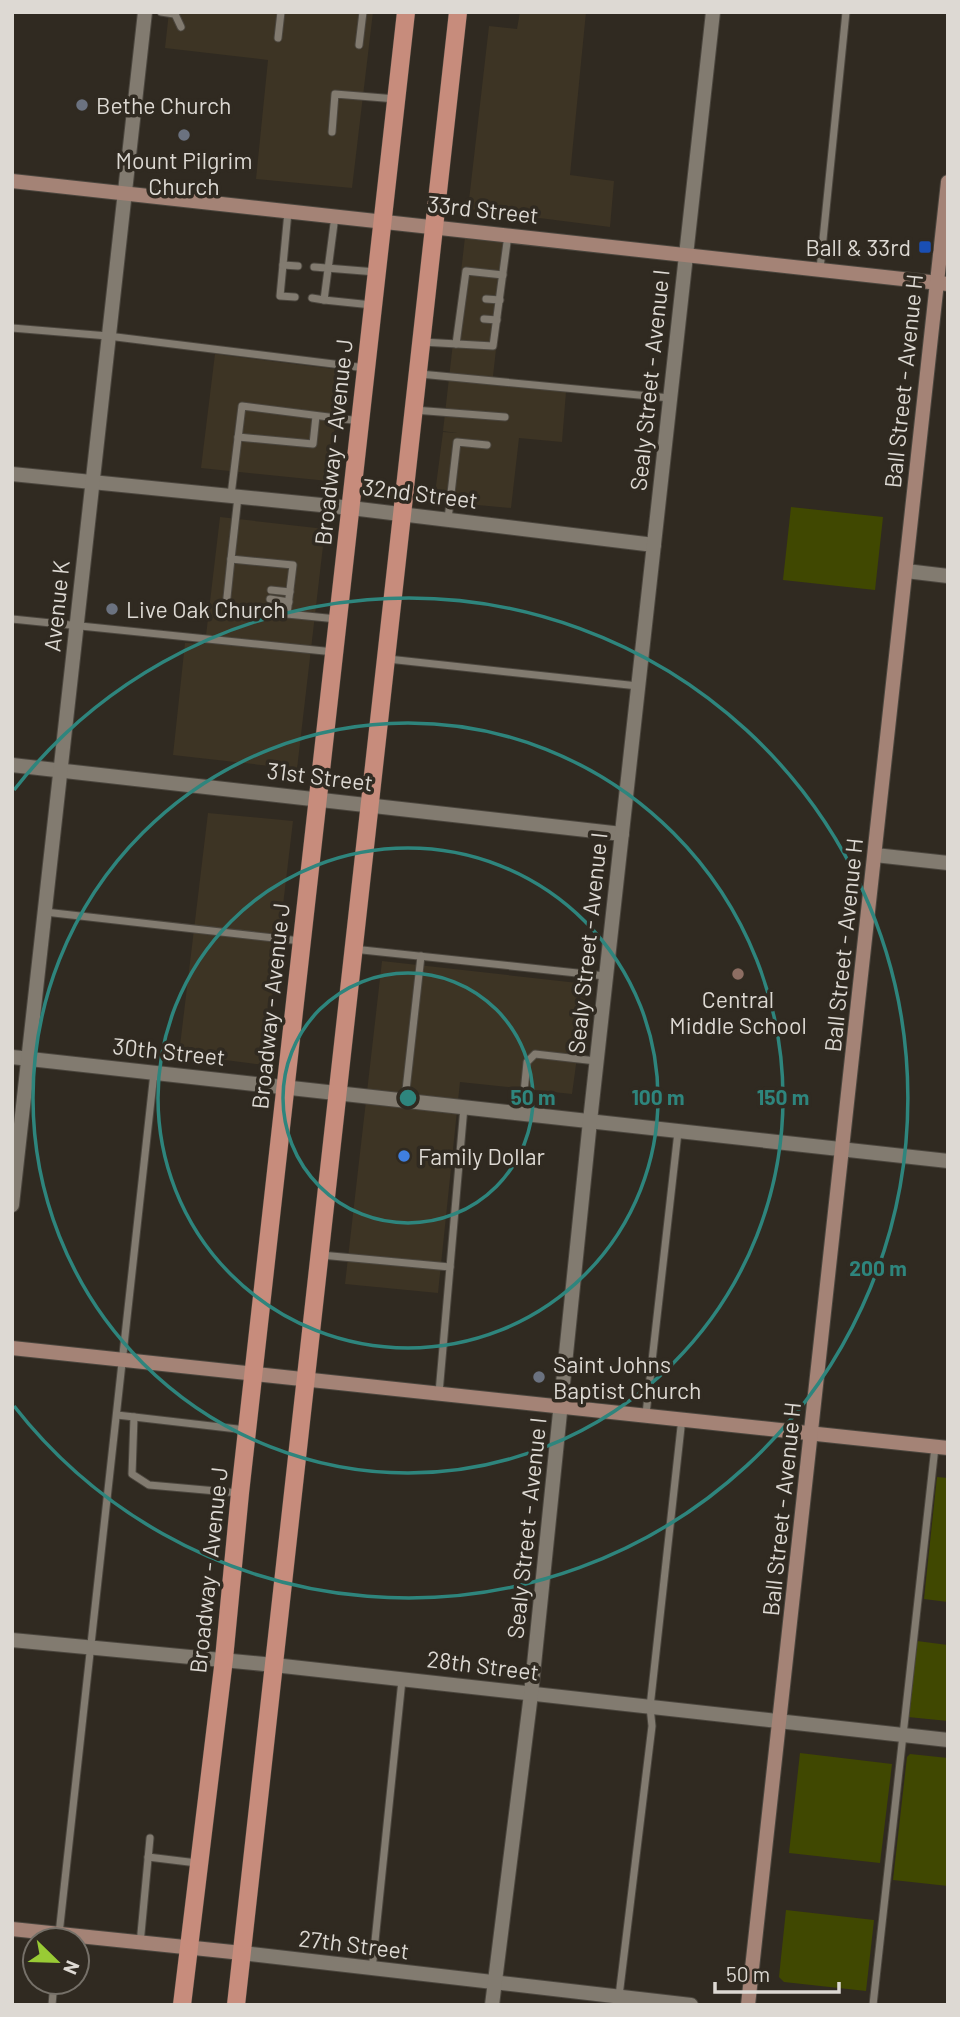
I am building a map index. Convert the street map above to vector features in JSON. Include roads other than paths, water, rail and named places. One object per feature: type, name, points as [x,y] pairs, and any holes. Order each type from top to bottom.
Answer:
[{"type":"main road","name":"Broadway - Avenue J","points":[[182,2005],[224,1659],[253,1374],[406,12]]},
{"type":"main road","points":[[236,2005],[458,12]]},
{"type":"street","name":"Avenue K","points":[[12,1202],[145,12]]},
{"type":"street","name":"Sealy Street - Avenue I","points":[[492,2005],[531,1694],[596,1061],[713,12]]},
{"type":"street","name":"33rd Street","points":[[12,181],[942,284]]},
{"type":"street","name":"Ball Street - Avenue H","points":[[748,2005],[906,571],[942,284],[948,182]]},
{"type":"street","name":"32nd Street","points":[[12,474],[351,508],[654,545]]},
{"type":"street","points":[[906,571],[948,576]]},
{"type":"street","name":"31st Street","points":[[12,765],[318,797],[622,834]]},
{"type":"street","points":[[876,855],[948,863]]},
{"type":"street","name":"30th Street","points":[[12,1057],[948,1161]]},
{"type":"street","points":[[12,1348],[646,1414],[941,1448]]},
{"type":"street","name":"28th Street","points":[[12,1640],[224,1659],[948,1740]]},
{"type":"street","name":"27th Street","points":[[91,1940],[242,1953],[691,2005]]},
{"type":"lane","points":[[162,12],[174,13],[181,27]]},
{"type":"lane","points":[[278,37],[281,12]]},
{"type":"lane","points":[[359,45],[363,12]]},
{"type":"lane","points":[[820,270],[846,12]]},
{"type":"lane","points":[[332,132],[335,94],[397,99]]},
{"type":"lane","points":[[288,211],[280,296],[295,297]]},
{"type":"lane","points":[[324,300],[335,216]]},
{"type":"lane","points":[[421,342],[493,346],[508,234]]},
{"type":"lane","points":[[283,265],[298,266]]},
{"type":"lane","points":[[314,267],[377,272]]},
{"type":"lane","points":[[456,344],[465,297],[466,271],[503,275]]},
{"type":"lane","points":[[312,298],[373,306]]},
{"type":"lane","points":[[486,299],[499,300]]},
{"type":"lane","points":[[484,319],[497,320]]},
{"type":"lane","points":[[12,328],[108,336],[366,368]]},
{"type":"lane","points":[[417,374],[670,398]]},
{"type":"lane","points":[[236,608],[226,607],[232,559],[234,496],[242,407],[360,422]]},
{"type":"lane","points":[[413,410],[505,417]]},
{"type":"lane","points":[[238,437],[313,444],[316,416]]},
{"type":"lane","points":[[448,520],[457,442],[487,445]]},
{"type":"lane","points":[[232,559],[293,565],[287,614]]},
{"type":"lane","points":[[229,585],[239,586]]},
{"type":"lane","points":[[271,590],[290,592]]},
{"type":"lane","points":[[227,595],[237,596]]},
{"type":"lane","points":[[270,599],[289,602]]},
{"type":"lane","points":[[268,612],[338,619]]},
{"type":"lane","points":[[12,620],[335,652]]},
{"type":"lane","points":[[385,659],[638,686]]},
{"type":"lane","points":[[45,912],[302,941]]},
{"type":"lane","points":[[353,949],[606,976]]},
{"type":"lane","points":[[405,1099],[421,956]]},
{"type":"lane","points":[[522,1113],[527,1062],[535,1054],[596,1061]]},
{"type":"lane","points":[[60,1926],[154,1072]]},
{"type":"lane","points":[[439,1393],[464,1107]]},
{"type":"lane","points":[[646,1414],[678,1131]]},
{"type":"lane","points":[[320,1255],[450,1267]]},
{"type":"lane","points":[[117,1415],[247,1431]]},
{"type":"lane","points":[[134,1417],[132,1474],[139,1480],[149,1485],[240,1493]]},
{"type":"lane","points":[[619,1997],[652,1726],[650,1707],[682,1418]]},
{"type":"lane","points":[[873,2005],[941,1448]]},
{"type":"lane","points":[[372,1970],[402,1679]]},
{"type":"lane","points":[[140,1944],[150,1838]]},
{"type":"lane","points":[[148,1857],[198,1863]]},
{"type":"place","name":"Bethe Church","points":[[82,105]]},
{"type":"place","name":"Mount Pilgrim Church","points":[[184,135]]},
{"type":"place","name":"Ball & 33rd","points":[[925,247]]},
{"type":"place","name":"Live Oak Church","points":[[112,609]]},
{"type":"place","name":"Central Middle School","points":[[738,974]]},
{"type":"place","name":"Family Dollar","points":[[404,1156]]},
{"type":"place","name":"Saint Johns Baptist Church","points":[[539,1377]]}]
